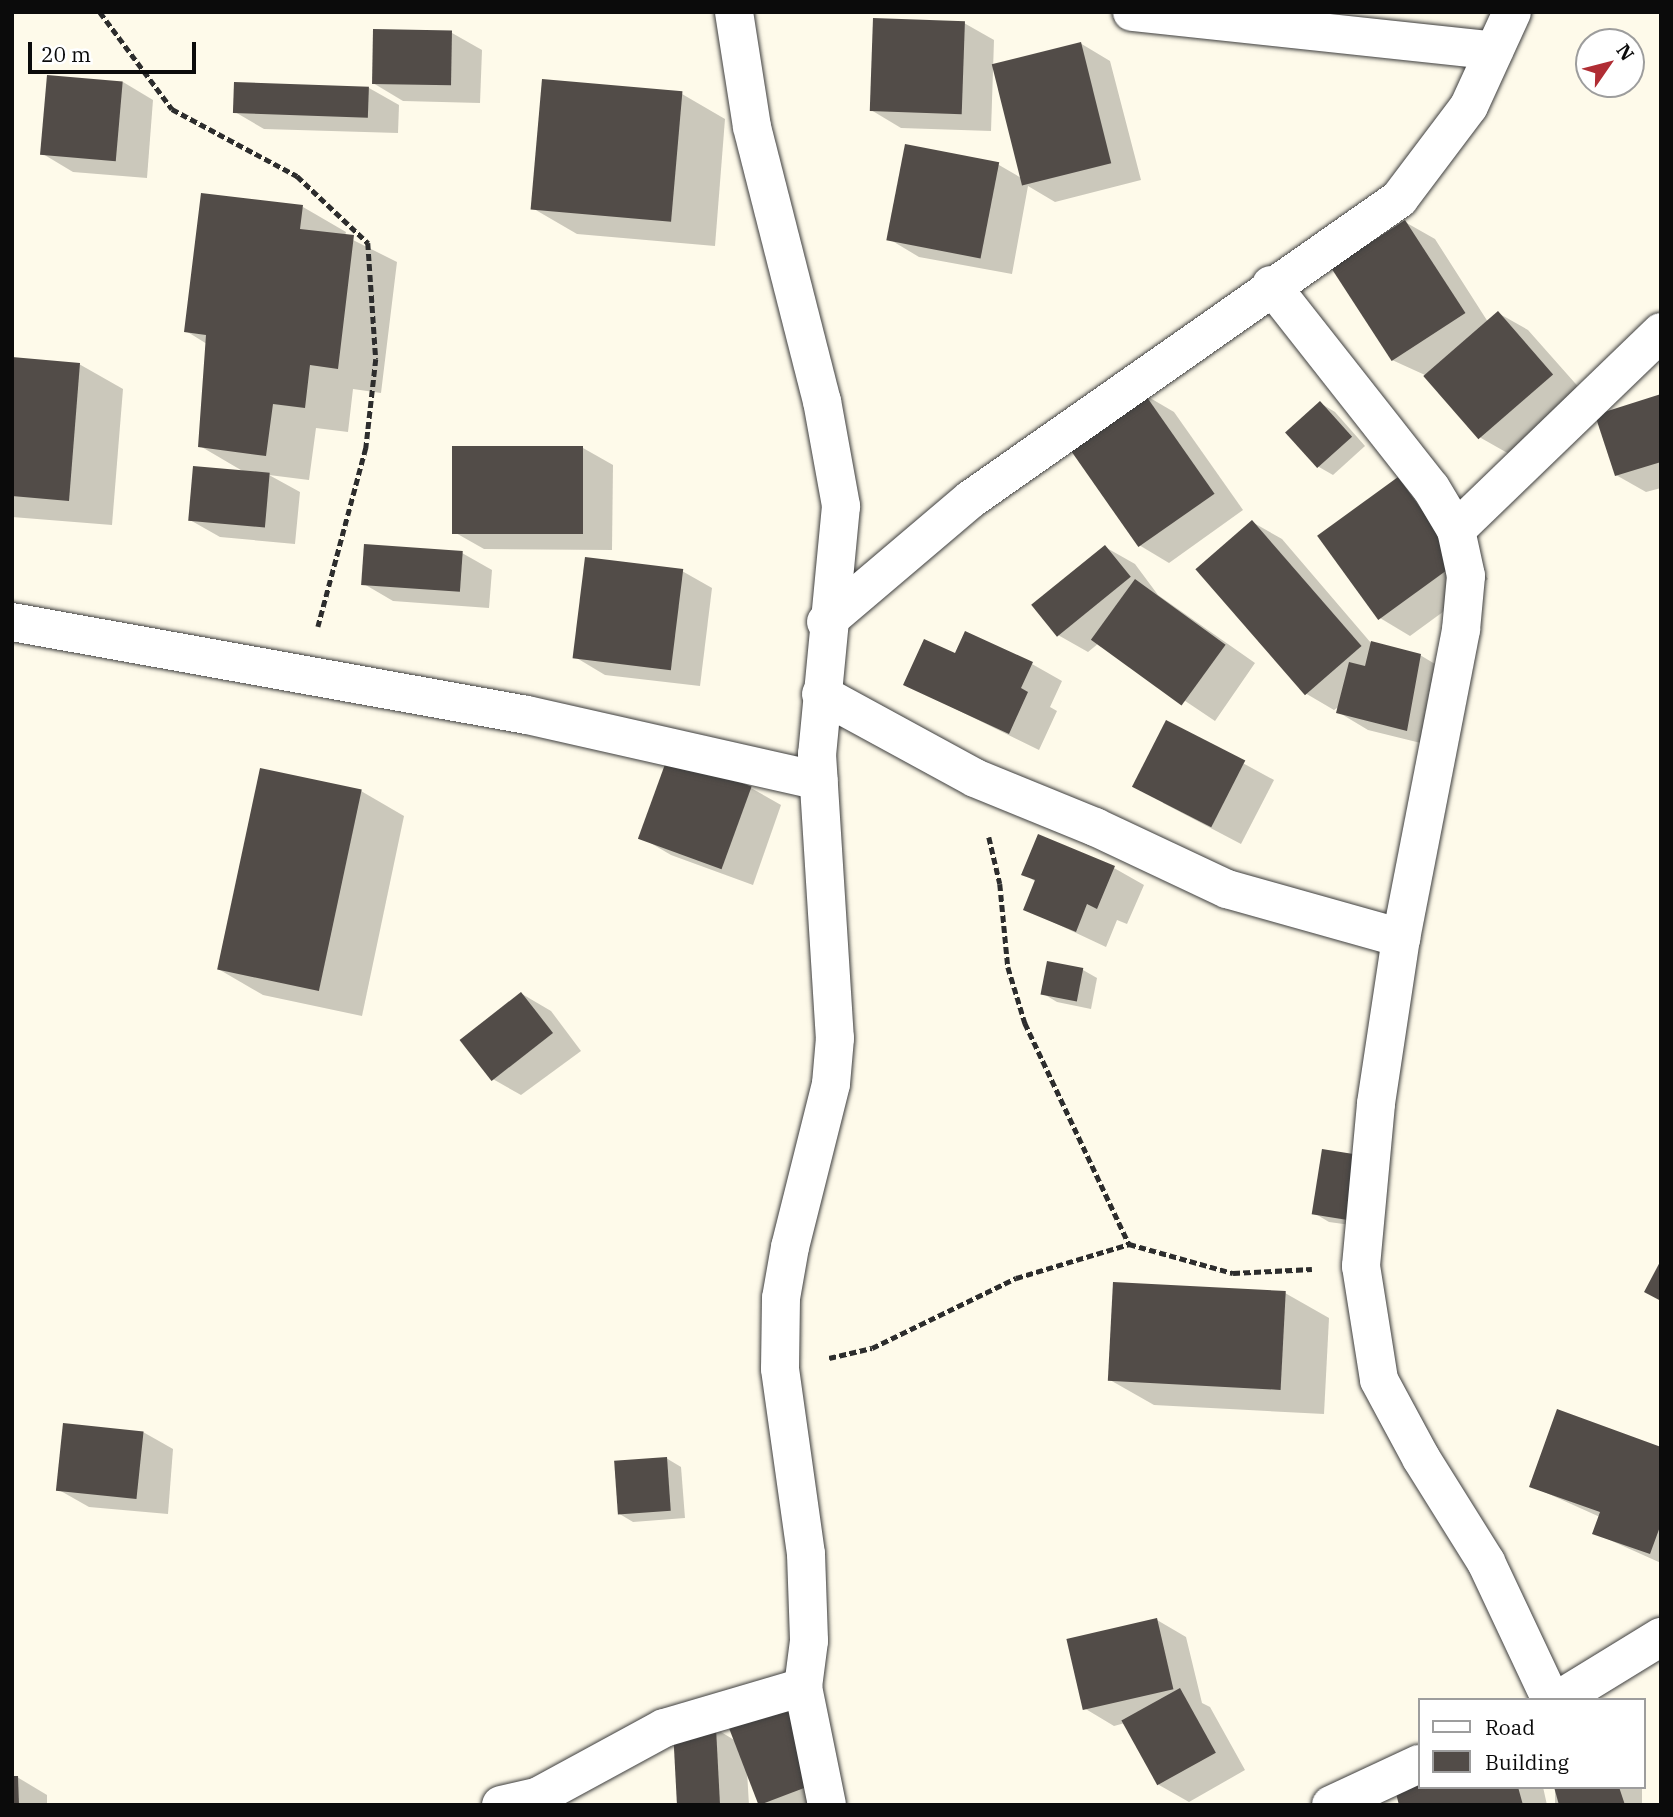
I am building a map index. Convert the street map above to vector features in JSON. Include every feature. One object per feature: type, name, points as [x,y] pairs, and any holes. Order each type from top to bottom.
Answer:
[{"type":"street","points":[[734,12],[752,127],[836,470],[841,506],[826,622],[819,781],[835,1038],[831,1084],[790,1247],[781,1298],[780,1370],[806,1554],[809,1641],[803,1687],[827,1805]]},
{"type":"street","points":[[1132,12],[1494,51]]},
{"type":"street","points":[[826,622],[971,499],[1092,418],[1271,285],[1399,199],[1469,106],[1512,12]]},
{"type":"street","points":[[1271,285],[1430,488],[1456,530],[1466,576],[1461,630],[1401,938],[1376,1104],[1361,1266],[1379,1380],[1421,1458],[1486,1562],[1550,1698]]},
{"type":"street","points":[[1456,530],[1661,332]]},
{"type":"street","points":[[12,621],[527,715],[819,781]]},
{"type":"street","points":[[821,694],[975,778],[1095,827],[1227,889],[1401,938]]},
{"type":"street","points":[[1561,1698],[1661,1637]]},
{"type":"street","points":[[501,1805],[537,1797],[664,1728],[803,1687]]},
{"type":"street","points":[[1331,1805],[1418,1764]]},
{"type":"path","points":[[100,12],[172,109],[297,176],[368,243],[376,359],[366,448],[305,674]]},
{"type":"path","points":[[975,778],[1000,884],[1008,967],[1025,1023],[1129,1244]]},
{"type":"path","points":[[780,1370],[872,1348],[1016,1278],[1129,1244],[1233,1273],[1361,1266]]},
{"type":"building","points":[[873,18],[965,21],[962,114],[870,111]]},
{"type":"building","points":[[373,29],[452,30],[451,85],[372,84]]},
{"type":"building","points":[[1081,42],[1111,163],[1022,186],[992,64]]},
{"type":"building","points":[[47,75],[123,82],[116,161],[40,155]]},
{"type":"building","points":[[542,79],[682,91],[671,222],[531,210]]},
{"type":"building","points":[[234,82],[369,87],[368,118],[233,113]]},
{"type":"building","points":[[905,144],[999,162],[981,259],[886,240]]},
{"type":"building","points":[[201,193],[303,205],[300,229],[354,235],[338,369],[310,365],[305,408],[273,404],[266,456],[198,447],[206,335],[184,332]]},
{"type":"building","points":[[1405,220],[1465,313],[1392,361],[1331,268]]},
{"type":"building","points":[[1498,311],[1553,374],[1478,439],[1423,376]]},
{"type":"building","points":[[12,357],[80,363],[69,501],[12,496]]},
{"type":"building","points":[[1144,393],[1215,494],[1138,547],[1068,446]]},
{"type":"building","points":[[1661,394],[1661,462],[1615,476],[1595,415]]},
{"type":"building","points":[[1320,401],[1352,437],[1317,468],[1285,432]]},
{"type":"building","points":[[452,446],[583,446],[583,534],[452,534]]},
{"type":"building","points":[[193,466],[270,473],[265,528],[188,521]]},
{"type":"building","points":[[1398,477],[1459,561],[1378,620],[1317,536]]},
{"type":"building","points":[[1252,520],[1362,646],[1305,695],[1195,569]]},
{"type":"building","points":[[364,544],[463,551],[460,592],[361,585]]},
{"type":"building","points":[[1105,545],[1131,577],[1057,637],[1031,605]]},
{"type":"building","points":[[585,557],[683,569],[671,670],[573,658]]},
{"type":"building","points":[[1135,579],[1226,645],[1182,706],[1091,640]]},
{"type":"building","points":[[965,631],[1033,662],[1021,688],[1028,692],[1009,734],[903,685],[924,639],[955,653]]},
{"type":"building","points":[[1371,641],[1421,654],[1407,731],[1336,713],[1349,662],[1365,666]]},
{"type":"building","points":[[1166,720],[1245,760],[1211,827],[1132,787]]},
{"type":"building","points":[[668,756],[752,786],[722,869],[638,839]]},
{"type":"building","points":[[260,768],[362,790],[319,991],[217,969]]},
{"type":"building","points":[[1038,834],[1115,866],[1097,909],[1087,904],[1076,932],[1023,910],[1035,880],[1021,875]]},
{"type":"building","points":[[1047,961],[1083,968],[1077,1001],[1041,994]]},
{"type":"building","points":[[521,992],[553,1033],[492,1081],[460,1040]]},
{"type":"building","points":[[1322,1149],[1360,1155],[1349,1220],[1312,1214]]},
{"type":"building","points":[[1661,1260],[1661,1301],[1644,1292]]},
{"type":"building","points":[[1113,1282],[1286,1291],[1281,1390],[1108,1381]]},
{"type":"building","points":[[1557,1409],[1661,1447],[1661,1524],[1650,1554],[1592,1534],[1600,1512],[1529,1487]]},
{"type":"building","points":[[63,1423],[144,1431],[136,1499],[56,1491]]},
{"type":"building","points":[[667,1457],[671,1511],[618,1515],[614,1461]]},
{"type":"building","points":[[1157,1618],[1173,1689],[1083,1710],[1066,1639]]},
{"type":"building","points":[[1180,1688],[1216,1753],[1157,1785],[1121,1720]]},
{"type":"building","points":[[785,1701],[817,1783],[759,1805],[727,1723]]},
{"type":"building","points":[[716,1728],[720,1805],[677,1805],[673,1730]]},
{"type":"building","points":[[12,1776],[18,1776],[19,1805],[12,1805]]},
{"type":"building","points":[[1418,1779],[1418,1789],[1519,1789],[1523,1805],[1399,1805],[1394,1786]]},
{"type":"building","points":[[1555,1789],[1620,1789],[1625,1805],[1559,1805]]}]
